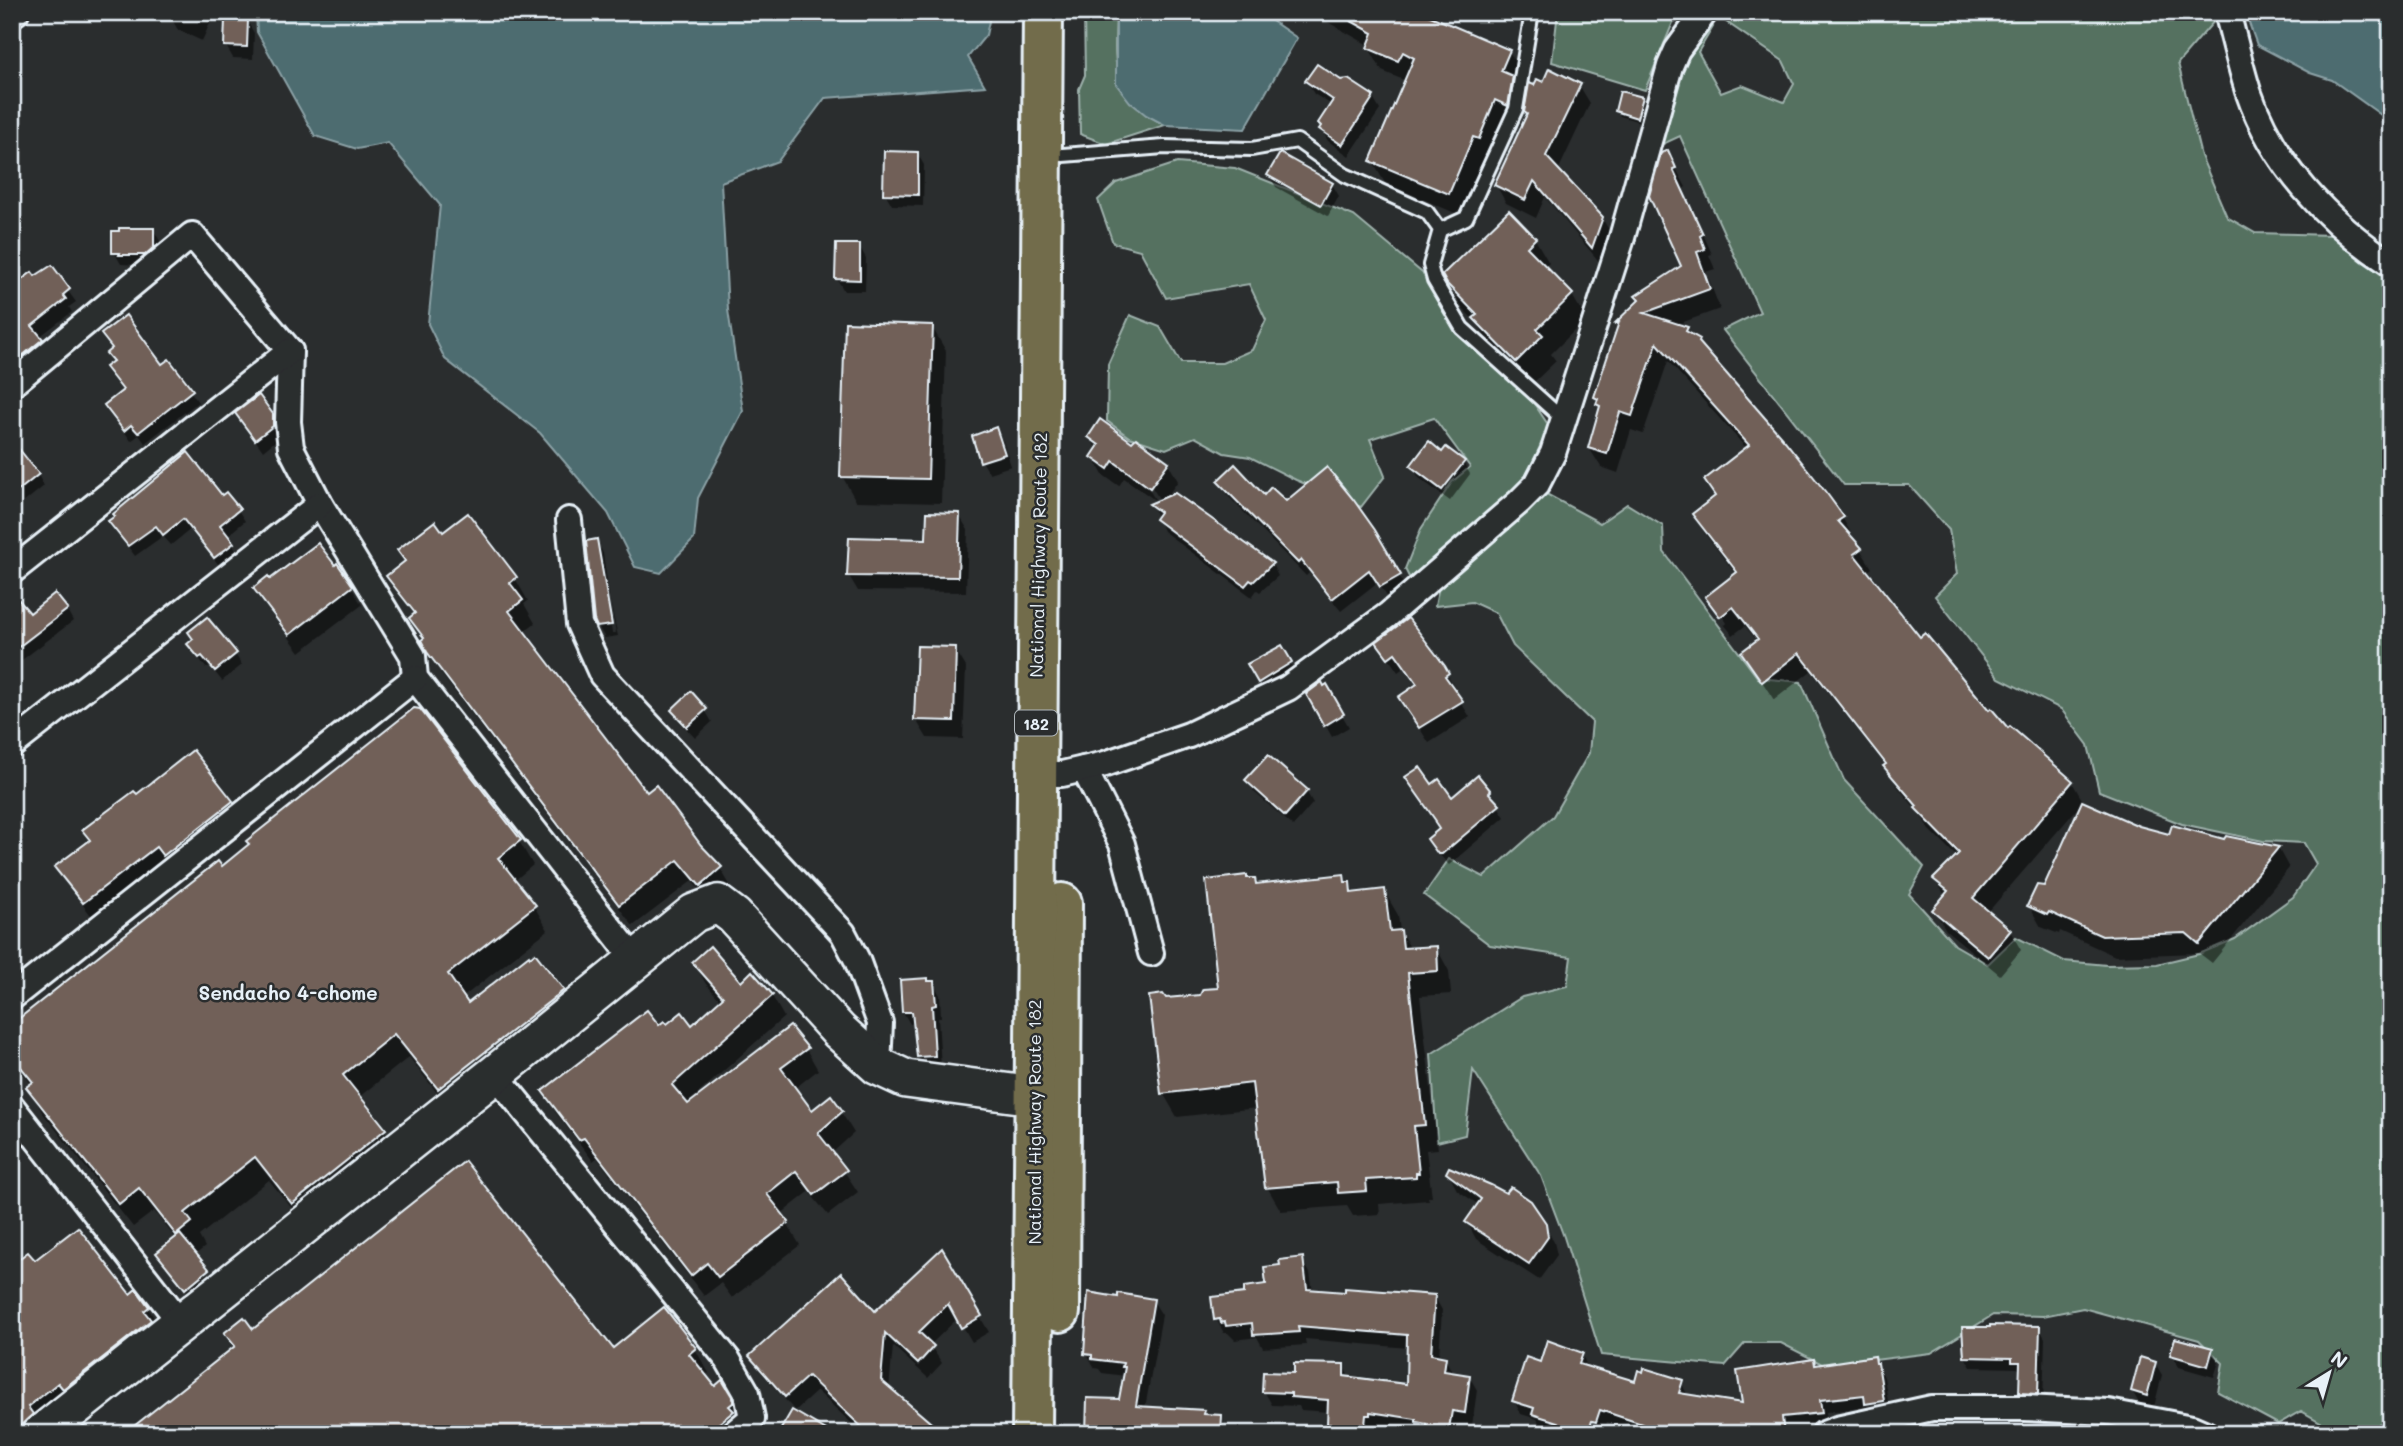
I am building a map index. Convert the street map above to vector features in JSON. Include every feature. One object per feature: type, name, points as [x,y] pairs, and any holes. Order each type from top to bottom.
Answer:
[{"type":"highway","name":"National Highway Route 182","points":[[1043,12],[1061,772]]},
{"type":"highway","name":"National Highway Route 182","points":[[1032,1434],[1061,772],[1066,12]]},
{"type":"highway","name":"National Highway Route 182","points":[[1048,1097],[1059,1434]]},
{"type":"street","points":[[1151,953],[1122,844],[1061,772],[1105,764],[1189,735],[1288,688],[1388,615],[1537,484],[1553,453],[1621,241],[1670,66],[1677,50],[1705,12]]},
{"type":"street","points":[[2227,12],[2249,92],[2268,134],[2289,170],[2342,228],[2391,264]]},
{"type":"street","points":[[12,384],[192,236],[290,351],[288,422],[291,448],[320,503],[413,656],[415,678],[636,961]]},
{"type":"street","points":[[12,571],[290,351]]},
{"type":"street","points":[[12,745],[320,503]]},
{"type":"street","points":[[569,520],[579,624],[602,675],[844,933],[880,1023],[878,1066]]},
{"type":"street","points":[[12,997],[415,678]]},
{"type":"street","points":[[41,1434],[694,914],[718,904],[734,916],[839,1031],[878,1066],[906,1079],[1048,1097]]},
{"type":"street","points":[[495,1074],[729,1360],[747,1393],[752,1418],[733,1434]]},
{"type":"street","points":[[12,1107],[181,1323]]},
{"type":"street","points":[[1824,1434],[1932,1408],[2108,1412],[2192,1428],[2206,1434]]},
{"type":"lane","points":[[1532,12],[1516,109],[1466,218],[1440,230],[1430,265],[1434,280],[1462,328],[1564,420]]},
{"type":"lane","points":[[1063,155],[1164,147],[1252,149],[1297,141],[1345,175],[1427,212],[1440,230]]},
{"type":"green space","points":[[1084,12],[1116,12],[1115,49],[1119,79],[1134,103],[1165,125],[1106,144],[1080,134],[1079,89],[1085,75]]},
{"type":"green space","points":[[1558,12],[1681,12],[1674,20],[1645,90],[1552,62]]},
{"type":"green space","points":[[1718,12],[2212,12],[2215,20],[2178,63],[2201,156],[2227,217],[2255,233],[2333,235],[2391,273],[2391,1427],[2365,1431],[2331,1428],[2301,1411],[2278,1424],[2218,1392],[2223,1363],[2199,1340],[2083,1308],[2043,1316],[1993,1315],[1931,1353],[1826,1366],[1781,1343],[1745,1343],[1725,1366],[1601,1355],[1564,1237],[1541,1176],[1473,1070],[1465,1135],[1437,1142],[1431,1054],[1522,997],[1567,986],[1571,957],[1490,945],[1424,895],[1449,859],[1484,877],[1553,816],[1589,753],[1592,722],[1513,646],[1496,613],[1472,602],[1435,606],[1440,581],[1539,490],[1600,523],[1627,504],[1663,526],[1664,552],[1758,678],[1801,682],[1844,780],[1924,867],[1909,894],[1955,945],[1988,964],[2016,937],[2064,961],[2107,965],[2157,964],[2199,954],[2235,939],[2293,897],[2316,864],[2304,843],[2263,841],[2182,824],[2099,791],[2088,745],[2061,709],[1999,678],[1935,596],[1957,574],[1949,530],[1909,485],[1844,485],[1723,330],[1760,312],[1680,136],[1652,149],[1690,40],[1706,21],[1713,27],[1698,52],[1721,93],[1742,85],[1784,102],[1794,84],[1783,61],[1716,15]]},
{"type":"green space","points":[[1177,163],[1235,168],[1354,216],[1427,277],[1457,329],[1527,393],[1549,426],[1526,478],[1413,585],[1405,569],[1421,529],[1452,482],[1470,467],[1434,418],[1370,439],[1385,476],[1361,507],[1250,457],[1224,453],[1195,437],[1166,449],[1129,437],[1107,421],[1108,364],[1130,315],[1160,327],[1181,363],[1222,363],[1252,350],[1266,320],[1249,284],[1166,298],[1140,250],[1113,243],[1098,200],[1116,183]]},
{"type":"water","points":[[256,12],[991,12],[986,35],[968,57],[985,86],[825,98],[778,161],[721,182],[728,310],[743,411],[698,498],[694,539],[661,573],[635,567],[608,513],[540,433],[445,359],[428,324],[440,205],[388,143],[357,149],[315,136],[257,32]]},
{"type":"water","points":[[1116,12],[1259,12],[1297,38],[1245,129],[1165,125],[1130,102],[1116,84]]},
{"type":"water","points":[[2245,12],[2391,12],[2391,122],[2332,80],[2310,73],[2257,45]]},
{"type":"building","points":[[1335,12],[1421,12],[1510,50],[1501,71],[1513,76],[1508,106],[1495,100],[1479,139],[1473,137],[1449,194],[1370,161],[1414,58],[1403,52],[1398,61],[1367,48],[1373,33]]},
{"type":"building","points":[[225,19],[248,19],[247,47],[224,46]]},
{"type":"building","points":[[1317,64],[1341,80],[1348,79],[1374,96],[1342,145],[1319,129],[1321,126],[1318,123],[1333,100],[1305,81]]},
{"type":"building","points":[[1549,68],[1581,84],[1546,156],[1603,217],[1592,248],[1534,181],[1525,200],[1494,185],[1527,114],[1524,112],[1529,83],[1534,85],[1537,79],[1543,82]]},
{"type":"building","points":[[1620,91],[1643,97],[1637,118],[1615,111]]},
{"type":"building","points":[[1668,150],[1676,168],[1673,169],[1703,234],[1700,236],[1705,249],[1697,252],[1710,289],[1644,313],[1688,327],[1686,331],[1700,339],[1699,342],[1828,495],[1844,517],[1838,521],[1862,548],[1854,554],[1920,637],[1925,633],[1989,710],[1991,708],[2008,728],[2010,726],[2073,781],[1973,898],[2011,930],[1988,957],[1932,910],[1948,891],[1933,879],[1959,853],[1915,808],[1917,806],[1883,766],[1886,764],[1799,653],[1762,682],[1741,652],[1758,639],[1733,607],[1720,617],[1705,597],[1737,572],[1692,514],[1715,496],[1704,480],[1749,445],[1657,343],[1632,416],[1620,412],[1607,454],[1588,448],[1600,406],[1596,404],[1598,399],[1594,397],[1619,322],[1614,324],[1639,300],[1635,296],[1681,266],[1649,196],[1661,153]]},
{"type":"building","points":[[884,151],[918,152],[918,195],[883,194]]},
{"type":"building","points":[[1280,153],[1333,183],[1321,205],[1267,175]]},
{"type":"building","points":[[1509,210],[1536,238],[1527,247],[1573,294],[1537,329],[1543,335],[1516,362],[1473,318],[1477,315],[1447,284],[1442,275]]},
{"type":"building","points":[[119,228],[154,228],[154,247],[145,255],[112,253],[112,231],[119,231]]},
{"type":"building","points":[[836,244],[860,244],[860,280],[835,279]]},
{"type":"building","points":[[52,265],[70,289],[63,295],[66,299],[32,326],[43,339],[12,364],[12,287],[32,272],[35,276]]},
{"type":"building","points":[[126,315],[162,364],[169,359],[193,390],[138,433],[131,425],[124,431],[104,405],[123,390],[105,367],[113,361],[106,353],[112,348],[101,334]]},
{"type":"building","points":[[845,322],[933,325],[928,479],[840,477]]},
{"type":"building","points":[[259,395],[273,414],[273,426],[255,440],[235,413]]},
{"type":"building","points":[[1100,419],[1132,442],[1136,438],[1169,462],[1150,488],[1113,461],[1108,469],[1091,457],[1099,445],[1088,437]]},
{"type":"building","points":[[996,427],[1005,454],[980,462],[972,436]]},
{"type":"building","points":[[12,440],[39,474],[12,496]]},
{"type":"building","points":[[1429,441],[1442,452],[1446,447],[1465,461],[1442,490],[1410,466]]},
{"type":"building","points":[[188,452],[222,495],[226,492],[240,509],[220,525],[234,543],[214,558],[183,519],[163,535],[156,526],[128,546],[108,521]]},
{"type":"building","points":[[1235,464],[1264,495],[1271,487],[1286,501],[1327,467],[1375,530],[1401,575],[1380,587],[1369,570],[1332,599],[1301,560],[1298,563],[1217,481]]},
{"type":"building","points":[[1175,493],[1273,563],[1245,586],[1155,519],[1160,512],[1149,504]]},
{"type":"building","points":[[927,512],[960,513],[958,577],[847,576],[849,537],[926,539]]},
{"type":"building","points":[[468,513],[517,577],[510,583],[523,600],[509,611],[647,792],[656,785],[701,845],[722,867],[700,886],[678,860],[619,905],[427,652],[421,640],[424,638],[409,618],[415,613],[386,576],[405,561],[397,550],[435,521],[443,532]]},
{"type":"building","points":[[597,539],[612,625],[597,627],[586,541]]},
{"type":"building","points":[[318,543],[335,565],[337,563],[353,586],[289,635],[253,588],[268,576],[270,579]]},
{"type":"building","points":[[12,592],[30,613],[55,593],[68,609],[12,652]]},
{"type":"building","points":[[207,617],[237,653],[215,671],[187,644],[193,639],[188,632]]},
{"type":"building","points":[[1408,618],[1445,666],[1449,673],[1445,676],[1463,701],[1419,728],[1398,697],[1417,684],[1395,653],[1388,658],[1376,642]]},
{"type":"building","points":[[1282,645],[1292,662],[1258,683],[1247,664]]},
{"type":"building","points":[[917,646],[956,647],[954,721],[914,720]]},
{"type":"building","points":[[1322,682],[1324,686],[1327,684],[1344,714],[1324,726],[1306,694]]},
{"type":"building","points":[[691,691],[707,709],[687,727],[671,710]]},
{"type":"building","points":[[414,708],[420,709],[521,840],[498,858],[536,905],[448,974],[468,1003],[535,953],[564,990],[438,1089],[394,1034],[343,1075],[386,1129],[292,1204],[255,1157],[185,1213],[192,1222],[176,1235],[139,1188],[119,1204],[26,1087],[33,1082],[12,1056],[12,1024],[218,861],[222,866],[249,844],[246,841]]},
{"type":"building","points":[[193,750],[233,801],[163,856],[156,847],[83,903],[54,867],[90,840],[82,830],[134,791],[137,794]]},
{"type":"building","points":[[1268,755],[1308,790],[1285,816],[1245,780]]},
{"type":"building","points":[[1420,767],[1432,784],[1439,779],[1452,797],[1478,775],[1500,805],[1442,854],[1438,854],[1427,839],[1439,829],[1436,821],[1405,777]]},
{"type":"building","points":[[2082,801],[2139,826],[2169,834],[2172,825],[2224,839],[2226,836],[2279,847],[2199,944],[2186,933],[2102,936],[2049,912],[2047,915],[2027,906],[2037,885],[2044,886]]},
{"type":"building","points":[[1344,874],[1345,882],[1350,882],[1351,893],[1385,889],[1390,931],[1401,930],[1403,948],[1437,946],[1438,971],[1408,973],[1425,1125],[1414,1126],[1419,1173],[1416,1173],[1416,1177],[1366,1180],[1367,1191],[1338,1193],[1337,1182],[1265,1188],[1252,1083],[1161,1094],[1149,996],[1163,994],[1166,998],[1200,995],[1203,989],[1218,988],[1206,880],[1247,875],[1247,878],[1255,878],[1256,884]]},
{"type":"building","points":[[710,946],[741,982],[752,971],[773,995],[672,1085],[688,1104],[790,1026],[808,1048],[781,1068],[812,1110],[831,1095],[843,1111],[818,1133],[847,1170],[814,1195],[796,1171],[767,1194],[789,1222],[718,1277],[707,1263],[691,1276],[584,1138],[579,1140],[542,1091],[647,1010],[659,1025],[664,1021],[667,1024],[682,1012],[692,1025],[723,997],[692,962]]},
{"type":"building","points":[[928,978],[928,981],[934,981],[936,1005],[932,1006],[935,1056],[917,1057],[912,1012],[902,1012],[900,980]]},
{"type":"building","points":[[465,1161],[613,1348],[664,1307],[696,1348],[689,1354],[715,1386],[722,1380],[733,1398],[734,1402],[729,1406],[734,1411],[706,1434],[124,1434],[235,1346],[224,1333],[244,1317],[253,1329]]},
{"type":"building","points":[[1449,1167],[1506,1193],[1511,1187],[1531,1201],[1546,1223],[1548,1237],[1529,1264],[1465,1222],[1481,1199],[1446,1173]]},
{"type":"building","points":[[78,1227],[130,1294],[136,1289],[149,1307],[144,1311],[151,1320],[63,1389],[58,1383],[28,1407],[33,1414],[20,1426],[12,1419],[12,1264],[28,1252],[35,1260]]},
{"type":"building","points":[[180,1234],[209,1269],[185,1289],[156,1253]]},
{"type":"building","points":[[942,1248],[982,1316],[961,1328],[948,1304],[919,1332],[934,1346],[918,1364],[885,1333],[881,1380],[944,1434],[869,1434],[808,1376],[785,1397],[749,1356],[841,1273],[875,1311]]},
{"type":"building","points":[[1303,1257],[1307,1289],[1345,1292],[1345,1288],[1435,1295],[1431,1354],[1446,1357],[1444,1371],[1470,1375],[1465,1413],[1452,1411],[1448,1434],[1426,1434],[1427,1424],[1416,1422],[1416,1419],[1370,1412],[1370,1415],[1366,1415],[1365,1425],[1327,1424],[1328,1400],[1291,1397],[1291,1393],[1262,1392],[1263,1372],[1294,1373],[1294,1363],[1344,1364],[1344,1376],[1406,1384],[1407,1335],[1298,1326],[1299,1332],[1253,1335],[1252,1323],[1226,1326],[1220,1319],[1214,1320],[1211,1297],[1244,1293],[1244,1287],[1266,1284],[1264,1267],[1280,1265],[1279,1260]]},
{"type":"building","points":[[1088,1292],[1118,1297],[1118,1293],[1154,1299],[1136,1406],[1205,1410],[1204,1414],[1222,1415],[1221,1434],[1086,1434],[1087,1398],[1119,1399],[1125,1367],[1122,1367],[1123,1363],[1092,1359],[1092,1355],[1084,1354]]},
{"type":"building","points":[[2040,1326],[2038,1394],[2019,1393],[2020,1362],[2012,1362],[2012,1358],[1964,1357],[1962,1327]]},
{"type":"building","points":[[2175,1338],[2213,1348],[2208,1366],[2170,1355]]},
{"type":"building","points":[[1547,1340],[1583,1353],[1579,1364],[1635,1381],[1638,1370],[1643,1372],[1644,1368],[1683,1380],[1679,1393],[1742,1403],[1737,1371],[1814,1359],[1815,1365],[1875,1356],[1884,1401],[1865,1404],[1864,1395],[1820,1400],[1822,1413],[1782,1417],[1784,1434],[1662,1434],[1642,1427],[1642,1424],[1600,1410],[1596,1422],[1592,1421],[1587,1434],[1563,1434],[1564,1429],[1556,1426],[1558,1422],[1532,1414],[1534,1408],[1512,1401],[1526,1357],[1540,1362]]},
{"type":"building","points":[[2140,1357],[2156,1362],[2147,1396],[2131,1391]]},
{"type":"building","points":[[792,1410],[833,1434],[778,1434]]},
{"type":"district","name":"Sendacho 4-chome","points":[[288,992]]}]
